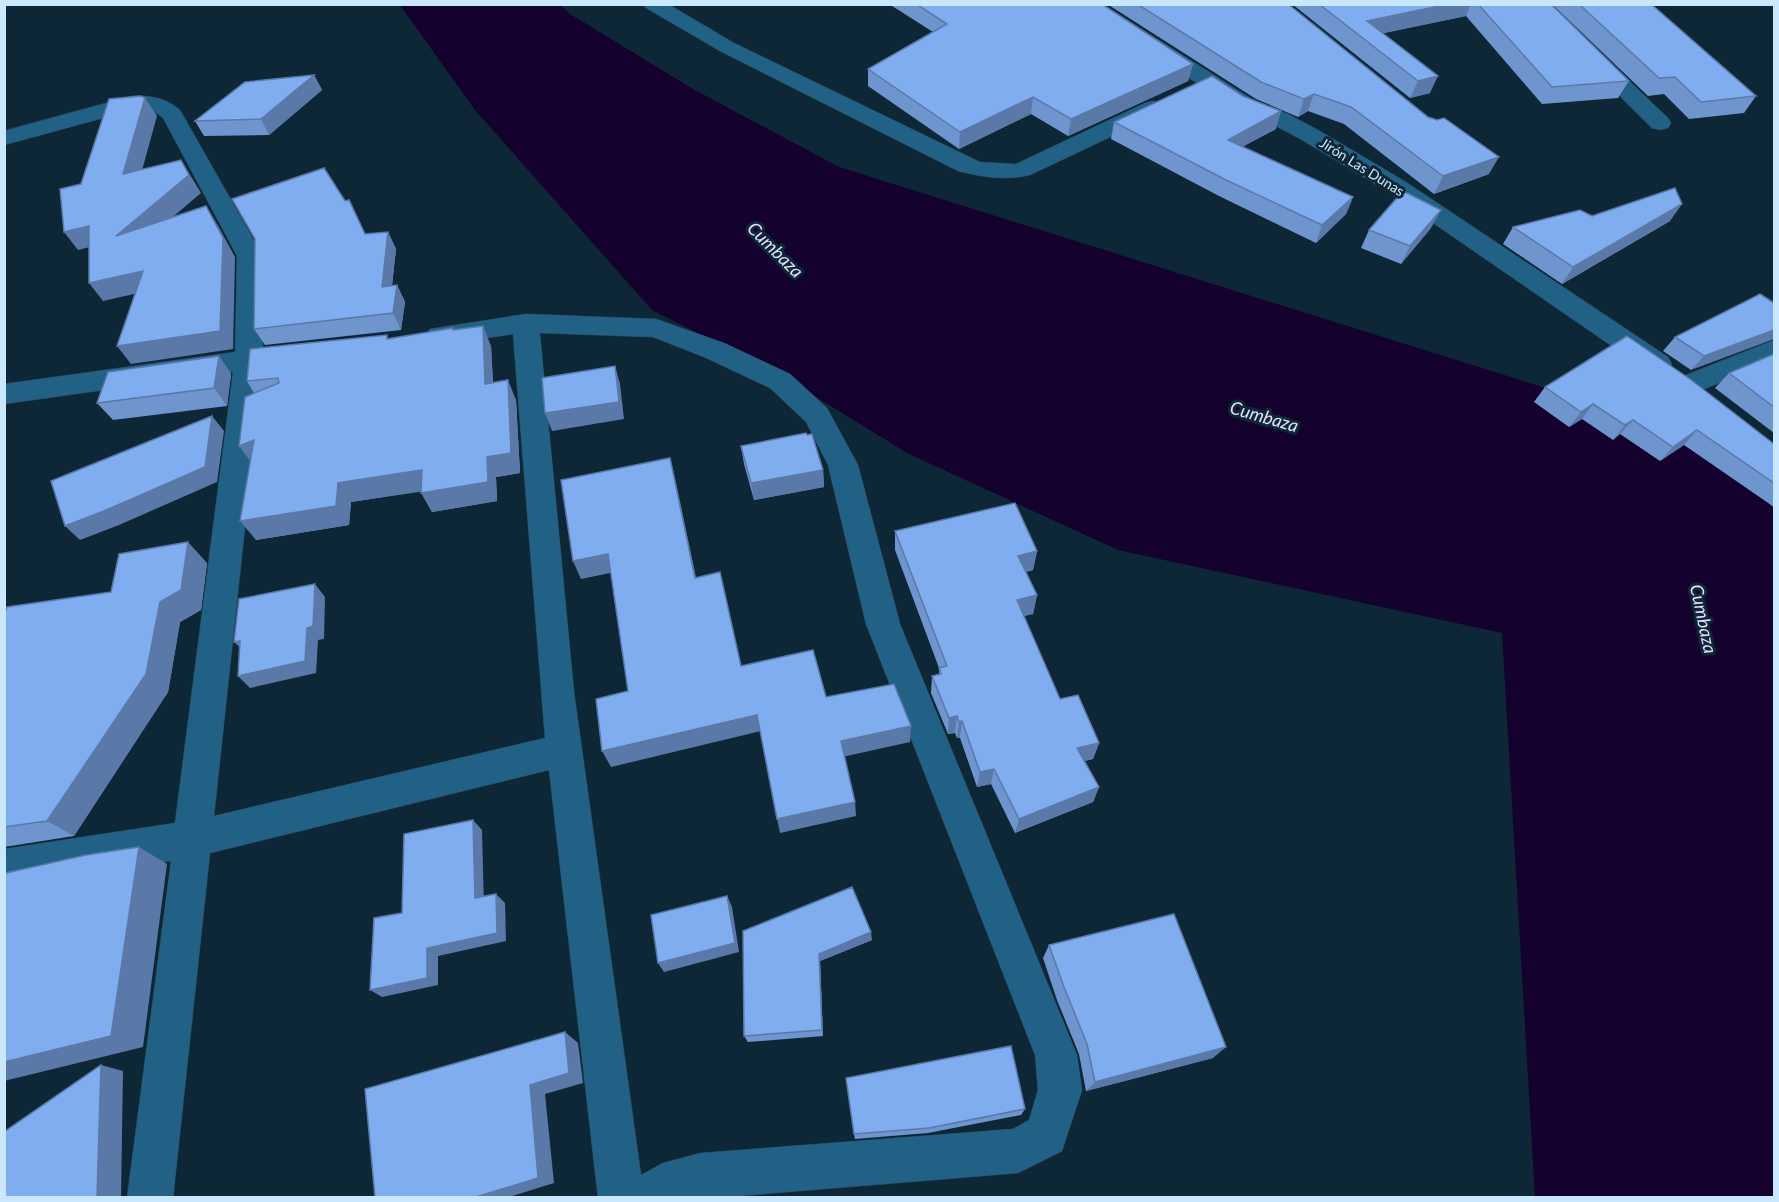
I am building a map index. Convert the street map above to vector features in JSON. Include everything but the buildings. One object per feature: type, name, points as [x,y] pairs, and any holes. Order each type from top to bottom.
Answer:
[{"type":"street","points":[[653,4],[727,47],[966,166],[984,170],[1007,173],[1022,170],[1191,90]]},
{"type":"street","name":"Jirón Las Dunas","points":[[1087,4],[1191,90],[1281,119],[1397,187],[1689,385],[1717,407]]},
{"type":"street","points":[[1537,4],[1660,123]]},
{"type":"street","points":[[4,138],[132,103],[150,101],[163,105],[172,115],[250,256],[249,359],[150,1197]]},
{"type":"street","points":[[420,339],[526,323],[656,328],[714,350],[780,381],[817,415],[843,465],[883,624],[1057,1064],[1060,1090],[1046,1135],[1018,1151],[701,1176],[663,1186],[649,1197]]},
{"type":"street","points":[[526,323],[556,692],[621,1197]]},
{"type":"street","points":[[1689,385],[1774,350]]},
{"type":"street","points":[[4,394],[249,359],[316,352]]},
{"type":"street","points":[[4,868],[192,839],[565,750]]},
{"type":"water","name":"Cumbaza","points":[[400,5],[560,5],[570,14],[693,89],[839,167],[1581,399],[1742,469],[1774,510],[1774,1197],[1535,1197],[1502,633],[1118,550],[909,454],[777,373],[652,310],[475,110]]}]
